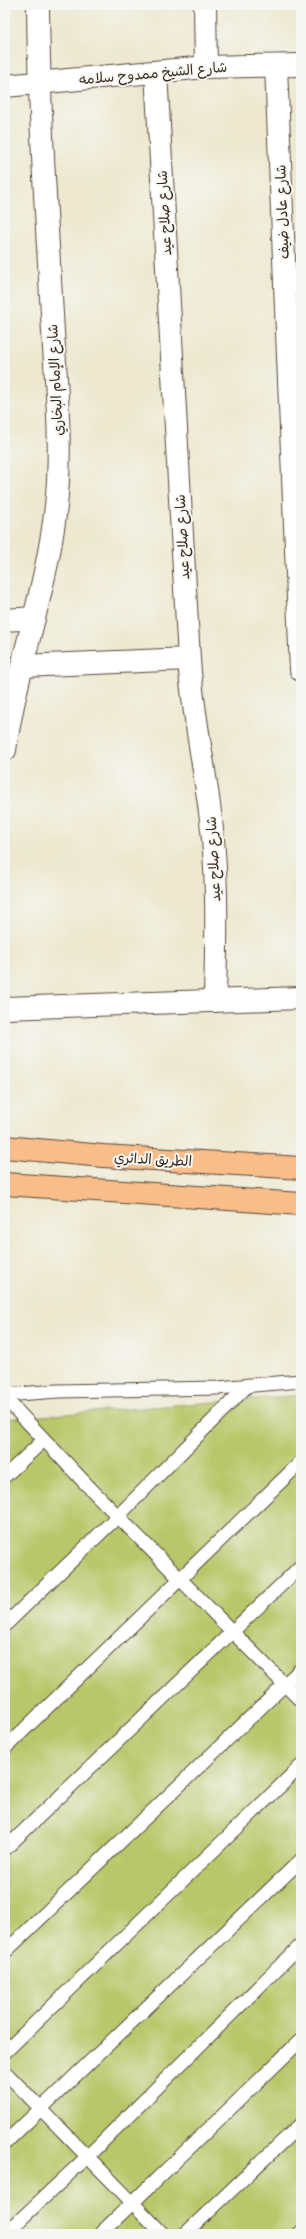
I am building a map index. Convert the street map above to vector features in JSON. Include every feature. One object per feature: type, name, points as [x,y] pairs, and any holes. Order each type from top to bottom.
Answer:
[{"type":"highway","name":"الطريق الدائري","points":[[5,1147],[103,1156],[301,1168]]},
{"type":"highway","points":[[5,1184],[301,1204]]},
{"type":"street","name":"شارع الإمام البخاري","points":[[5,750],[22,666],[48,557],[57,495],[59,433],[39,83],[38,5]]},
{"type":"street","points":[[205,5],[206,67]]},
{"type":"street","name":"شارع الشيخ ممدوح سلامه","points":[[5,86],[206,67],[301,65]]},
{"type":"street","name":"شارع عادل ضيف","points":[[276,66],[301,670]]},
{"type":"street","name":"شارع صلاح عيد","points":[[156,72],[188,659],[195,722],[209,802],[216,879],[216,1001]]},
{"type":"street","points":[[5,620],[34,618]]},
{"type":"street","points":[[22,666],[188,659]]},
{"type":"street","points":[[5,1008],[301,998]]},
{"type":"lane","points":[[5,1395],[58,1391],[218,1388],[301,1381]]},
{"type":"lane","points":[[5,1625],[118,1516],[248,1385]]},
{"type":"lane","points":[[5,1398],[118,1516],[301,1701]]},
{"type":"lane","points":[[5,1476],[44,1440]]},
{"type":"lane","points":[[5,1748],[181,1580],[301,1462]]},
{"type":"lane","points":[[5,1848],[301,1566]]},
{"type":"lane","points":[[5,1952],[301,1669]]},
{"type":"lane","points":[[5,2052],[301,1766]]},
{"type":"lane","points":[[5,2143],[301,1860]]},
{"type":"lane","points":[[5,2234],[88,2157],[301,1945]]},
{"type":"lane","points":[[100,2234],[301,2040]]},
{"type":"lane","points":[[5,2072],[163,2234]]},
{"type":"lane","points":[[185,2234],[301,2124]]},
{"type":"green space","points":[[301,1395],[301,2234],[5,2234],[5,1419]]}]
